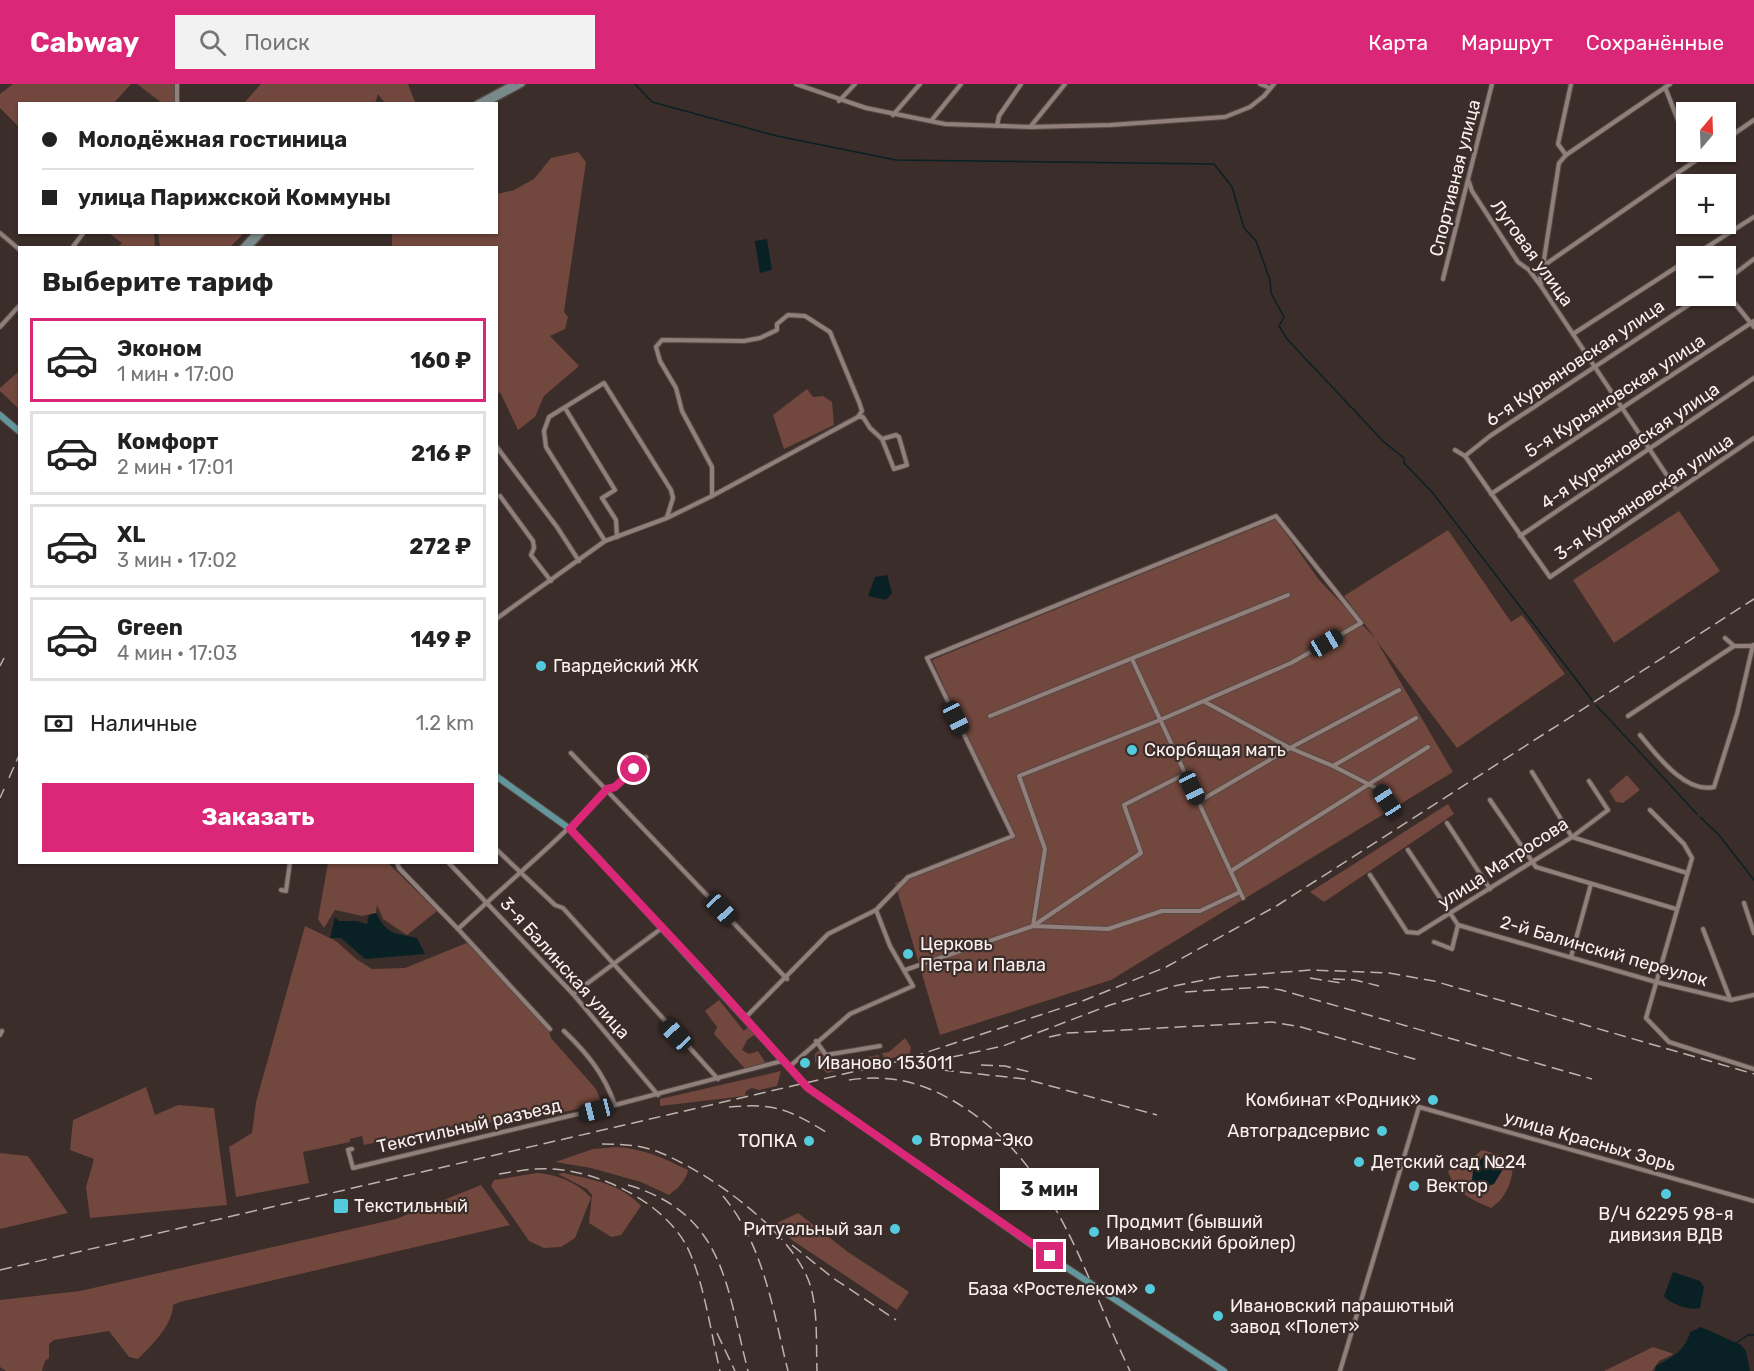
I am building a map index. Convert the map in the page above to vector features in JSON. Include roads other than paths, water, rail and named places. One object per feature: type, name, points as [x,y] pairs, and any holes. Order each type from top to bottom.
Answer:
[{"type":"main road","points":[[480,102],[513,84]]},
{"type":"main road","points":[[489,102],[522,84]]},
{"type":"main road","points":[[244,246],[255,234]]},
{"type":"main road","points":[[250,246],[261,234]]},
{"type":"main road","points":[[0,415],[18,430]]},
{"type":"main road","points":[[498,777],[570,829],[808,1088],[1032,1245],[1224,1371]]},
{"type":"street","points":[[177,84],[177,102]]},
{"type":"street","points":[[796,84],[839,101],[893,115],[931,121],[1031,127],[1110,125],[1225,117],[1250,107],[1272,86]]},
{"type":"street","points":[[839,101],[855,84]]},
{"type":"street","points":[[893,115],[920,84]]},
{"type":"street","points":[[931,121],[961,84]]},
{"type":"street","points":[[997,126],[999,116],[1021,84]]},
{"type":"street","points":[[1031,127],[1065,84]]},
{"type":"street","points":[[1260,84],[1272,86]]},
{"type":"street","name":"Спортивная улица","points":[[1443,279],[1492,84]]},
{"type":"street","points":[[1566,155],[1558,144],[1571,84]]},
{"type":"street","points":[[1541,286],[1540,275],[1559,163],[1566,155],[1668,86],[1676,110]]},
{"type":"street","points":[[1736,132],[1754,120]]},
{"type":"street","points":[[1543,266],[1694,162]]},
{"type":"street","name":"Луговая улица","points":[[1469,182],[1472,191],[1518,262],[1529,270],[1541,286],[1676,489]]},
{"type":"street","points":[[1709,246],[1754,217]]},
{"type":"street","points":[[0,233],[18,248]]},
{"type":"street","points":[[1713,246],[1719,240]]},
{"type":"street","points":[[1736,273],[1754,259]]},
{"type":"street","points":[[1574,336],[1676,268]]},
{"type":"street","points":[[1736,304],[1753,324]]},
{"type":"street","name":"6-я Курьяновская улица","points":[[1465,456],[1490,436],[1687,306]]},
{"type":"street","points":[[0,327],[18,307]]},
{"type":"street","points":[[498,618],[605,541],[667,518],[712,496],[858,417],[862,411],[831,332],[796,314],[781,319],[777,330],[760,338],[744,340],[671,339],[658,343],[656,347],[660,361],[676,388],[682,411],[712,467],[712,496]]},
{"type":"street","name":"5-я Курьяновская улица","points":[[1491,494],[1621,407],[1753,324]]},
{"type":"street","name":"4-я Курьяновская улица","points":[[1520,536],[1754,378]]},
{"type":"street","points":[[605,541],[546,447],[544,436],[545,422],[549,417],[604,383],[671,490],[673,498],[667,518]]},
{"type":"street","points":[[565,408],[615,490],[602,498],[616,520],[617,537]]},
{"type":"street","points":[[858,417],[863,417],[870,428],[882,439],[894,469],[907,465],[900,437],[896,435],[882,439]]},
{"type":"street","name":"3-я Курьяновская улица","points":[[1520,536],[1550,578],[1676,489],[1754,438]]},
{"type":"street","points":[[498,449],[557,527],[579,561]]},
{"type":"street","points":[[1455,450],[1465,456],[1520,536]]},
{"type":"street","points":[[500,496],[533,541],[534,548],[531,555],[551,581]]},
{"type":"street","points":[[745,1018],[828,934],[876,910],[908,877],[1014,836],[927,658],[1276,516],[1361,623],[1291,663],[1160,720],[1018,776],[1045,849],[1033,926]]},
{"type":"street","points":[[990,716],[1288,595]]},
{"type":"street","points":[[1725,638],[1734,646]]},
{"type":"street","points":[[1628,716],[1734,646],[1753,646],[1737,714],[1714,787],[1708,788],[1677,777],[1640,735]]},
{"type":"street","points":[[1132,659],[1243,898]]},
{"type":"street","points":[[1198,802],[1290,748],[1399,690]]},
{"type":"street","points":[[1204,701],[1290,748],[1333,766],[1380,790],[1394,812]]},
{"type":"street","points":[[1333,766],[1416,718]]},
{"type":"street","points":[[1231,872],[1428,747]]},
{"type":"street","points":[[571,753],[786,979]]},
{"type":"street","points":[[458,929],[519,871],[570,829],[607,789],[615,787],[646,757]]},
{"type":"street","points":[[1532,772],[1572,837],[1688,873]]},
{"type":"street","points":[[905,970],[1033,926],[1141,853],[1124,805],[1185,774]]},
{"type":"street","name":"улица Матросова","points":[[1370,875],[1407,933],[1411,934],[1451,915],[1572,837],[1608,810],[1589,781]]},
{"type":"street","points":[[1490,800],[1536,867],[1676,909]]},
{"type":"street","points":[[1650,810],[1684,844],[1692,858],[1646,1018],[1669,1042],[1754,1069]]},
{"type":"street","points":[[1447,823],[1490,889]]},
{"type":"street","points":[[1408,850],[1458,925],[1452,949],[1434,942]]},
{"type":"street","points":[[498,851],[555,905],[563,908],[718,1079]]},
{"type":"street","points":[[281,890],[286,891],[290,864]]},
{"type":"street","points":[[398,864],[550,1029]]},
{"type":"street","name":"3-я Балинская улица","points":[[450,864],[573,994],[658,1095]]},
{"type":"street","points":[[1571,957],[1591,884]]},
{"type":"street","points":[[1033,926],[1108,929],[1162,911],[1200,911],[1240,892]]},
{"type":"street","points":[[1744,903],[1754,933]]},
{"type":"street","points":[[788,1068],[816,1041],[850,1014],[913,986],[890,946],[876,910]]},
{"type":"street","name":"2-й Балинский переулок","points":[[1458,925],[1656,982],[1731,1000],[1754,994]]},
{"type":"street","points":[[573,994],[662,928]]},
{"type":"street","points":[[1703,929],[1731,1000]]},
{"type":"street","points":[[564,1031],[588,1052],[608,1084],[615,1105],[782,1061]]},
{"type":"street","points":[[816,1041],[826,1056],[880,1046]]},
{"type":"street","name":"Текстильный разъезд","points":[[352,1149],[348,1150],[353,1168],[615,1105]]},
{"type":"street","name":"улица Красных Зорь","points":[[1340,1371],[1419,1107],[1754,1201]]},
{"type":"water","points":[[767,239],[772,270],[760,273],[755,241]]},
{"type":"water","points":[[887,575],[892,593],[886,600],[868,596],[875,577]]},
{"type":"water","points":[[376,913],[389,930],[417,938],[425,954],[365,959],[341,938],[330,938],[335,917],[339,921],[356,921],[367,924],[369,915]]},
{"type":"water","points":[[1490,1154],[1503,1163],[1503,1169],[1494,1184],[1481,1188],[1472,1181],[1473,1170],[1484,1155]]},
{"type":"water","points":[[1673,1272],[1700,1281],[1704,1287],[1700,1308],[1691,1309],[1680,1306],[1664,1296]]},
{"type":"water","points":[[1701,1327],[1741,1345],[1746,1351],[1750,1371],[1655,1371],[1656,1366],[1682,1348],[1690,1332]]},
{"type":"waterway","points":[[635,84],[652,102],[777,136],[896,160],[1214,164],[1232,187],[1244,228],[1256,241],[1270,280],[1271,293],[1284,317],[1279,326],[1287,339],[1384,442],[1404,458],[1404,463],[1432,492],[1592,700]]},
{"type":"waterway","points":[[1596,705],[1697,814]]},
{"type":"waterway","points":[[1700,817],[1719,835],[1754,880]]},
{"type":"waterway","points":[[1736,1343],[1748,1335],[1754,1335]]},
{"type":"railway","points":[[0,1270],[900,1061],[1080,1002],[1166,967],[1278,905],[1754,599]]},
{"type":"railway","points":[[0,666],[4,658]]},
{"type":"railway","points":[[9,778],[18,758]]},
{"type":"railway","points":[[0,798],[4,789]]},
{"type":"railway","points":[[916,1065],[1003,1046],[1110,1005],[1174,986],[1219,977],[1312,970],[1389,973],[1434,981],[1754,1074]]},
{"type":"railway","points":[[1310,978],[1341,983]]},
{"type":"railway","points":[[1333,979],[1355,980],[1379,986]]},
{"type":"railway","points":[[1185,992],[1264,987],[1281,990],[1592,1079]]},
{"type":"railway","points":[[1049,1037],[1067,1033],[1272,1022],[1301,1027],[1418,1060]]},
{"type":"railway","points":[[981,1065],[1005,1066],[1034,1073]]},
{"type":"railway","points":[[924,1068],[1025,1079],[1157,1115]]},
{"type":"railway","points":[[849,1080],[892,1079],[918,1085],[957,1103],[991,1128],[1019,1157],[1043,1188],[1081,1259],[1130,1371]]},
{"type":"railway","points":[[729,1107],[758,1106],[780,1109],[826,1132]]},
{"type":"railway","points":[[602,1144],[647,1148],[681,1162],[749,1208],[789,1247],[803,1268],[811,1288],[816,1319],[817,1371]]},
{"type":"railway","points":[[499,1174],[535,1169],[577,1172],[619,1187],[657,1211],[673,1226],[685,1243],[697,1271],[720,1371]]},
{"type":"railway","points":[[628,1185],[660,1198],[685,1214],[703,1234],[726,1282],[748,1371]]},
{"type":"railway","points":[[723,1196],[737,1215],[758,1257],[772,1302],[788,1371]]},
{"type":"railway","points":[[792,1245],[833,1278],[896,1320]]},
{"type":"railway","points":[[717,1333],[735,1371]]},
{"type":"place","name":"Гвардейский ЖК","points":[[541,666]]},
{"type":"place","name":"Скорбящая мать","points":[[1132,750]]},
{"type":"place","name":"Церковь Петра и Павла","points":[[908,954]]},
{"type":"place","name":"Иваново 153011","points":[[805,1063]]},
{"type":"place","name":"Комбинат «Родник»","points":[[1433,1100]]},
{"type":"place","name":"Автоградсервис","points":[[1382,1131]]},
{"type":"place","name":"Вторма-Эко","points":[[917,1140]]},
{"type":"place","name":"ТОПКА","points":[[809,1141]]},
{"type":"place","name":"Детский сад №24","points":[[1359,1162]]},
{"type":"place","name":"Вектор","points":[[1414,1186]]},
{"type":"place","name":"В/Ч 62295 98-я дивизия ВДВ","points":[[1666,1194]]},
{"type":"place","name":"Текстильный","points":[[341,1206]]},
{"type":"place","name":"Ритуальный зал","points":[[895,1229]]},
{"type":"place","name":"Продмит (бывший Ивановский бройлер)","points":[[1094,1232]]},
{"type":"place","name":"База «Ростелеком»","points":[[1150,1289]]},
{"type":"place","name":"Ивановский парашютный завод «Полет»","points":[[1218,1316]]}]
